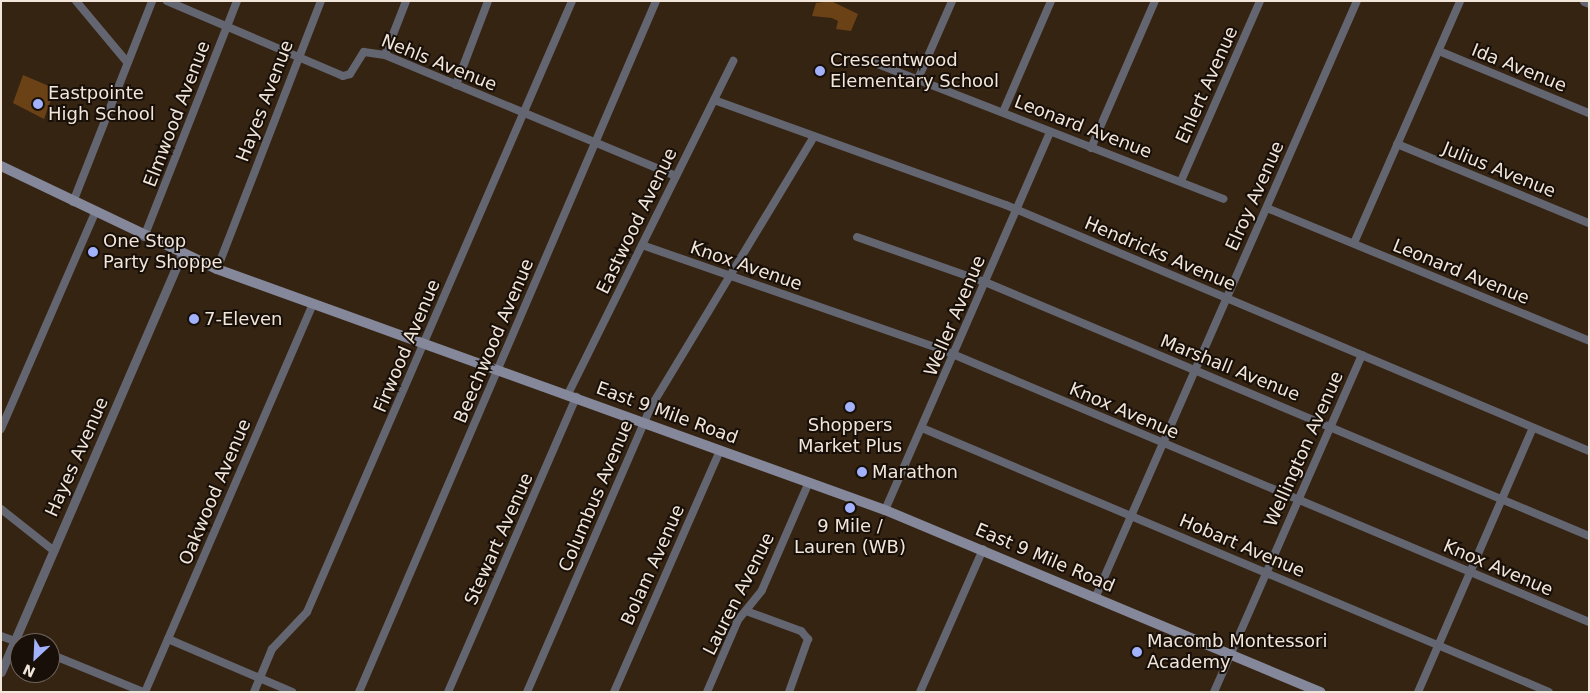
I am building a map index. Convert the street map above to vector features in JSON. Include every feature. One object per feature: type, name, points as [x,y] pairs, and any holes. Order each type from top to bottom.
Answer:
[{"type":"main road","name":"East 9 Mile Road","points":[[2,167],[144,237],[217,269],[498,368],[885,510],[1096,596],[1317,691]]},
{"type":"street","points":[[76,1],[128,62]]},
{"type":"street","points":[[73,202],[152,1]]},
{"type":"street","name":"Nehls Avenue","points":[[166,1],[343,76],[350,74],[364,52],[385,54],[627,158],[676,176]]},
{"type":"street","name":"Elmwood Avenue","points":[[144,237],[237,1]]},
{"type":"street","name":"Hayes Avenue","points":[[217,269],[321,1]]},
{"type":"street","points":[[385,54],[406,1]]},
{"type":"street","points":[[456,85],[488,1]]},
{"type":"street","name":"Firwood Avenue","points":[[254,692],[275,645],[307,612],[572,1]]},
{"type":"street","name":"Beechwood Avenue","points":[[358,692],[656,1]]},
{"type":"street","points":[[918,80],[952,1]]},
{"type":"street","points":[[1003,112],[1051,1]]},
{"type":"street","points":[[1091,148],[1155,1]]},
{"type":"street","name":"Ehlert Avenue","points":[[1181,181],[1260,1]]},
{"type":"street","name":"Elroy Avenue","points":[[1096,596],[1357,1]]},
{"type":"street","points":[[1354,244],[1460,1]]},
{"type":"street","points":[[1584,1],[1589,3]]},
{"type":"street","name":"Ida Avenue","points":[[1438,50],[1589,113]]},
{"type":"street","name":"Eastwood Avenue","points":[[572,396],[642,245],[733,61]]},
{"type":"street","name":"Leonard Avenue","points":[[875,63],[1223,199]]},
{"type":"street","name":"Hendricks Avenue","points":[[714,100],[813,138],[1016,210],[1589,451]]},
{"type":"street","name":"Weller Avenue","points":[[885,510],[1050,132]]},
{"type":"street","name":"Columbus Avenue","points":[[527,692],[644,422],[813,138]]},
{"type":"street","name":"Julius Avenue","points":[[1397,144],[1589,223]]},
{"type":"street","name":"Leonard Avenue","points":[[1267,208],[1589,341]]},
{"type":"street","points":[[1,429],[95,213]]},
{"type":"street","name":"Marshall Avenue","points":[[857,237],[985,282],[1589,536]]},
{"type":"street","name":"Knox Avenue","points":[[642,245],[954,355],[1589,622]]},
{"type":"street","name":"Hayes Avenue","points":[[21,633],[54,551],[182,254]]},
{"type":"street","name":"Oakwood Avenue","points":[[144,692],[313,304]]},
{"type":"street","name":"Wellington Avenue","points":[[1214,692],[1362,355]]},
{"type":"street","name":"Stewart Avenue","points":[[448,692],[572,396]]},
{"type":"street","name":"Hobart Avenue","points":[[922,428],[1549,692]]},
{"type":"street","points":[[1418,692],[1534,428]]},
{"type":"street","name":"Bolam Avenue","points":[[614,692],[720,450]]},
{"type":"street","name":"Lauren Avenue","points":[[707,692],[746,611],[762,590],[810,482]]},
{"type":"street","points":[[1,509],[54,551]]},
{"type":"street","points":[[920,692],[982,549]]},
{"type":"street","points":[[746,611],[808,639],[789,692]]},
{"type":"street","points":[[168,639],[292,692]]},
{"type":"street","name":"Hayes Avenue","points":[[1,672],[10,656]]},
{"type":"street","points":[[60,658],[144,692]]},
{"type":"shaded area","points":[[831,1],[858,14],[851,31],[836,29],[838,21],[832,18],[812,16],[816,3]]},
{"type":"shaded area","points":[[23,75],[49,86],[52,97],[44,119],[13,103]]},
{"type":"place","name":"Crescentwood Elementary School","points":[[820,71]]},
{"type":"place","name":"Eastpointe High School","points":[[38,104]]},
{"type":"place","name":"One Stop Party Shoppe","points":[[93,252]]},
{"type":"place","name":"7-Eleven","points":[[194,319]]},
{"type":"place","name":"Shoppers Market Plus","points":[[850,407]]},
{"type":"place","name":"Marathon","points":[[862,472]]},
{"type":"place","name":"9 Mile / Lauren (WB)","points":[[850,508]]},
{"type":"place","name":"Macomb Montessori Academy","points":[[1137,652]]}]
